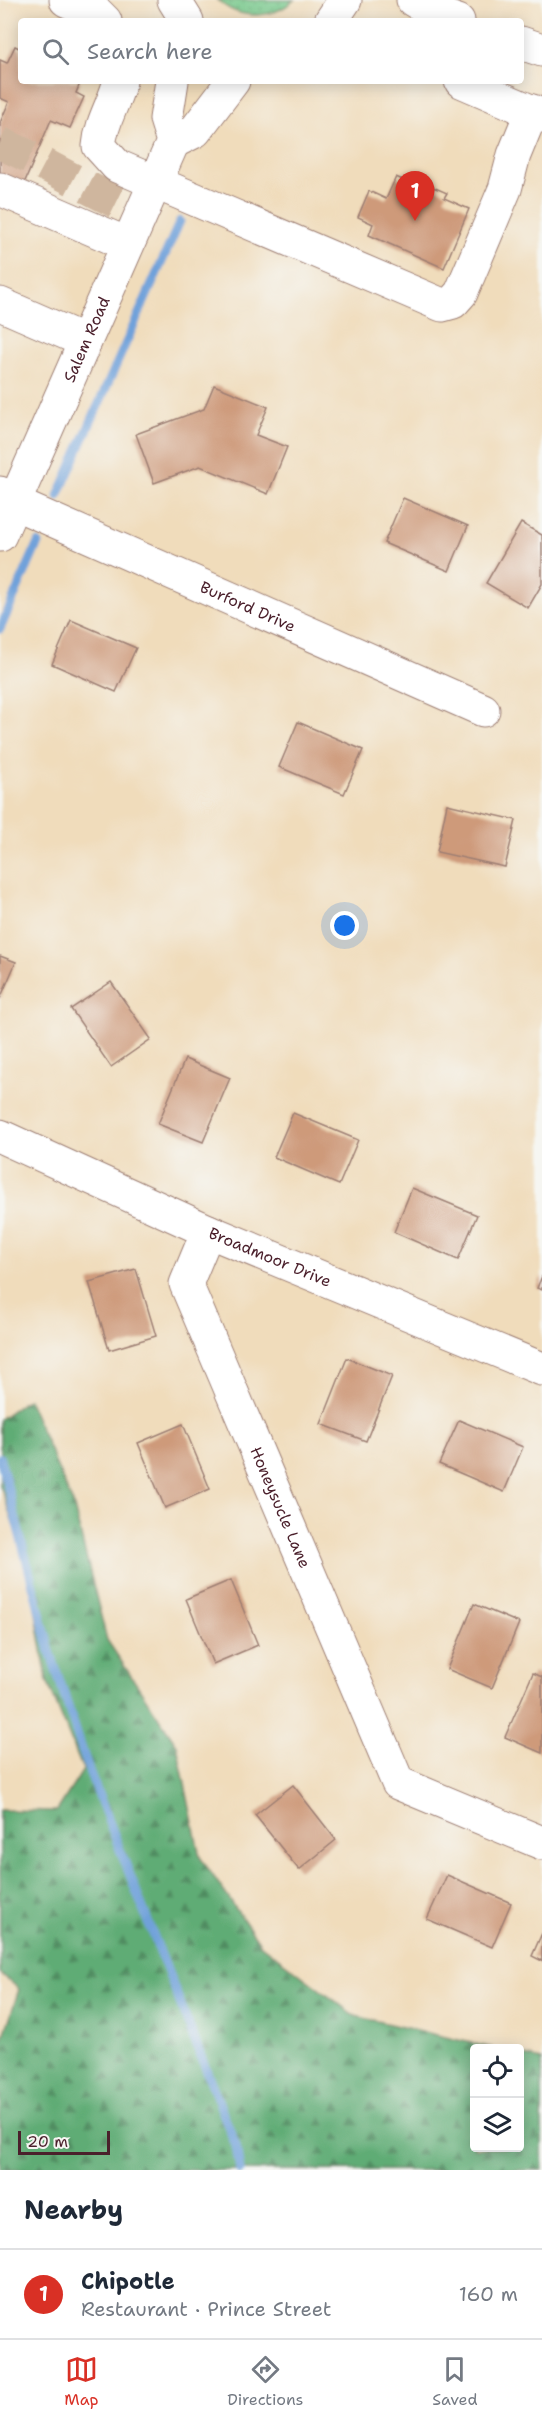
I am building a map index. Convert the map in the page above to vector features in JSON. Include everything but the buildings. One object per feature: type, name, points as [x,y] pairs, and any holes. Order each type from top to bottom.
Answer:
[{"type":"street","points":[[66,0],[98,13],[102,18]]},
{"type":"street","points":[[333,18],[345,0]]},
{"type":"street","points":[[412,0],[449,18]]},
{"type":"street","points":[[524,44],[542,50]]},
{"type":"street","points":[[119,84],[100,129],[99,146],[117,166],[441,305],[453,302],[461,293],[505,189],[514,155],[537,114],[468,84]]},
{"type":"street","points":[[172,84],[166,119],[173,142],[195,131],[231,84]]},
{"type":"street","name":"Salem Road","points":[[4,515],[85,341],[173,142]]},
{"type":"street","points":[[0,189],[127,244]]},
{"type":"street","points":[[0,304],[85,341]]},
{"type":"street","name":"Burford Drive","points":[[4,515],[483,710]]},
{"type":"street","name":"Broadmoor Drive","points":[[0,1136],[208,1231],[542,1369]]},
{"type":"street","name":"Honeysucle Lane","points":[[208,1231],[186,1284],[398,1783],[542,1843]]},
{"type":"green space","points":[[218,0],[294,0],[276,11],[256,15],[236,12]]},
{"type":"green space","points":[[28,1399],[73,1504],[107,1640],[177,1745],[200,1857],[261,1945],[355,2016],[476,2044],[470,2044],[470,2152],[524,2152],[524,2056],[542,2060],[542,2170],[0,2170],[0,2048],[19,1989],[0,1973],[0,1810],[57,1811],[83,1770],[47,1681],[29,1570],[0,1485],[0,1419]]},
{"type":"waterway","points":[[58,496],[180,221]]},
{"type":"waterway","points":[[0,629],[38,543]]},
{"type":"waterway","points":[[0,1458],[50,1651],[88,1768],[236,2146],[240,2170]]},
{"type":"tunnel","points":[[0,143],[140,213]]},
{"type":"place","name":"Chipotle","points":[[415,221]]}]
